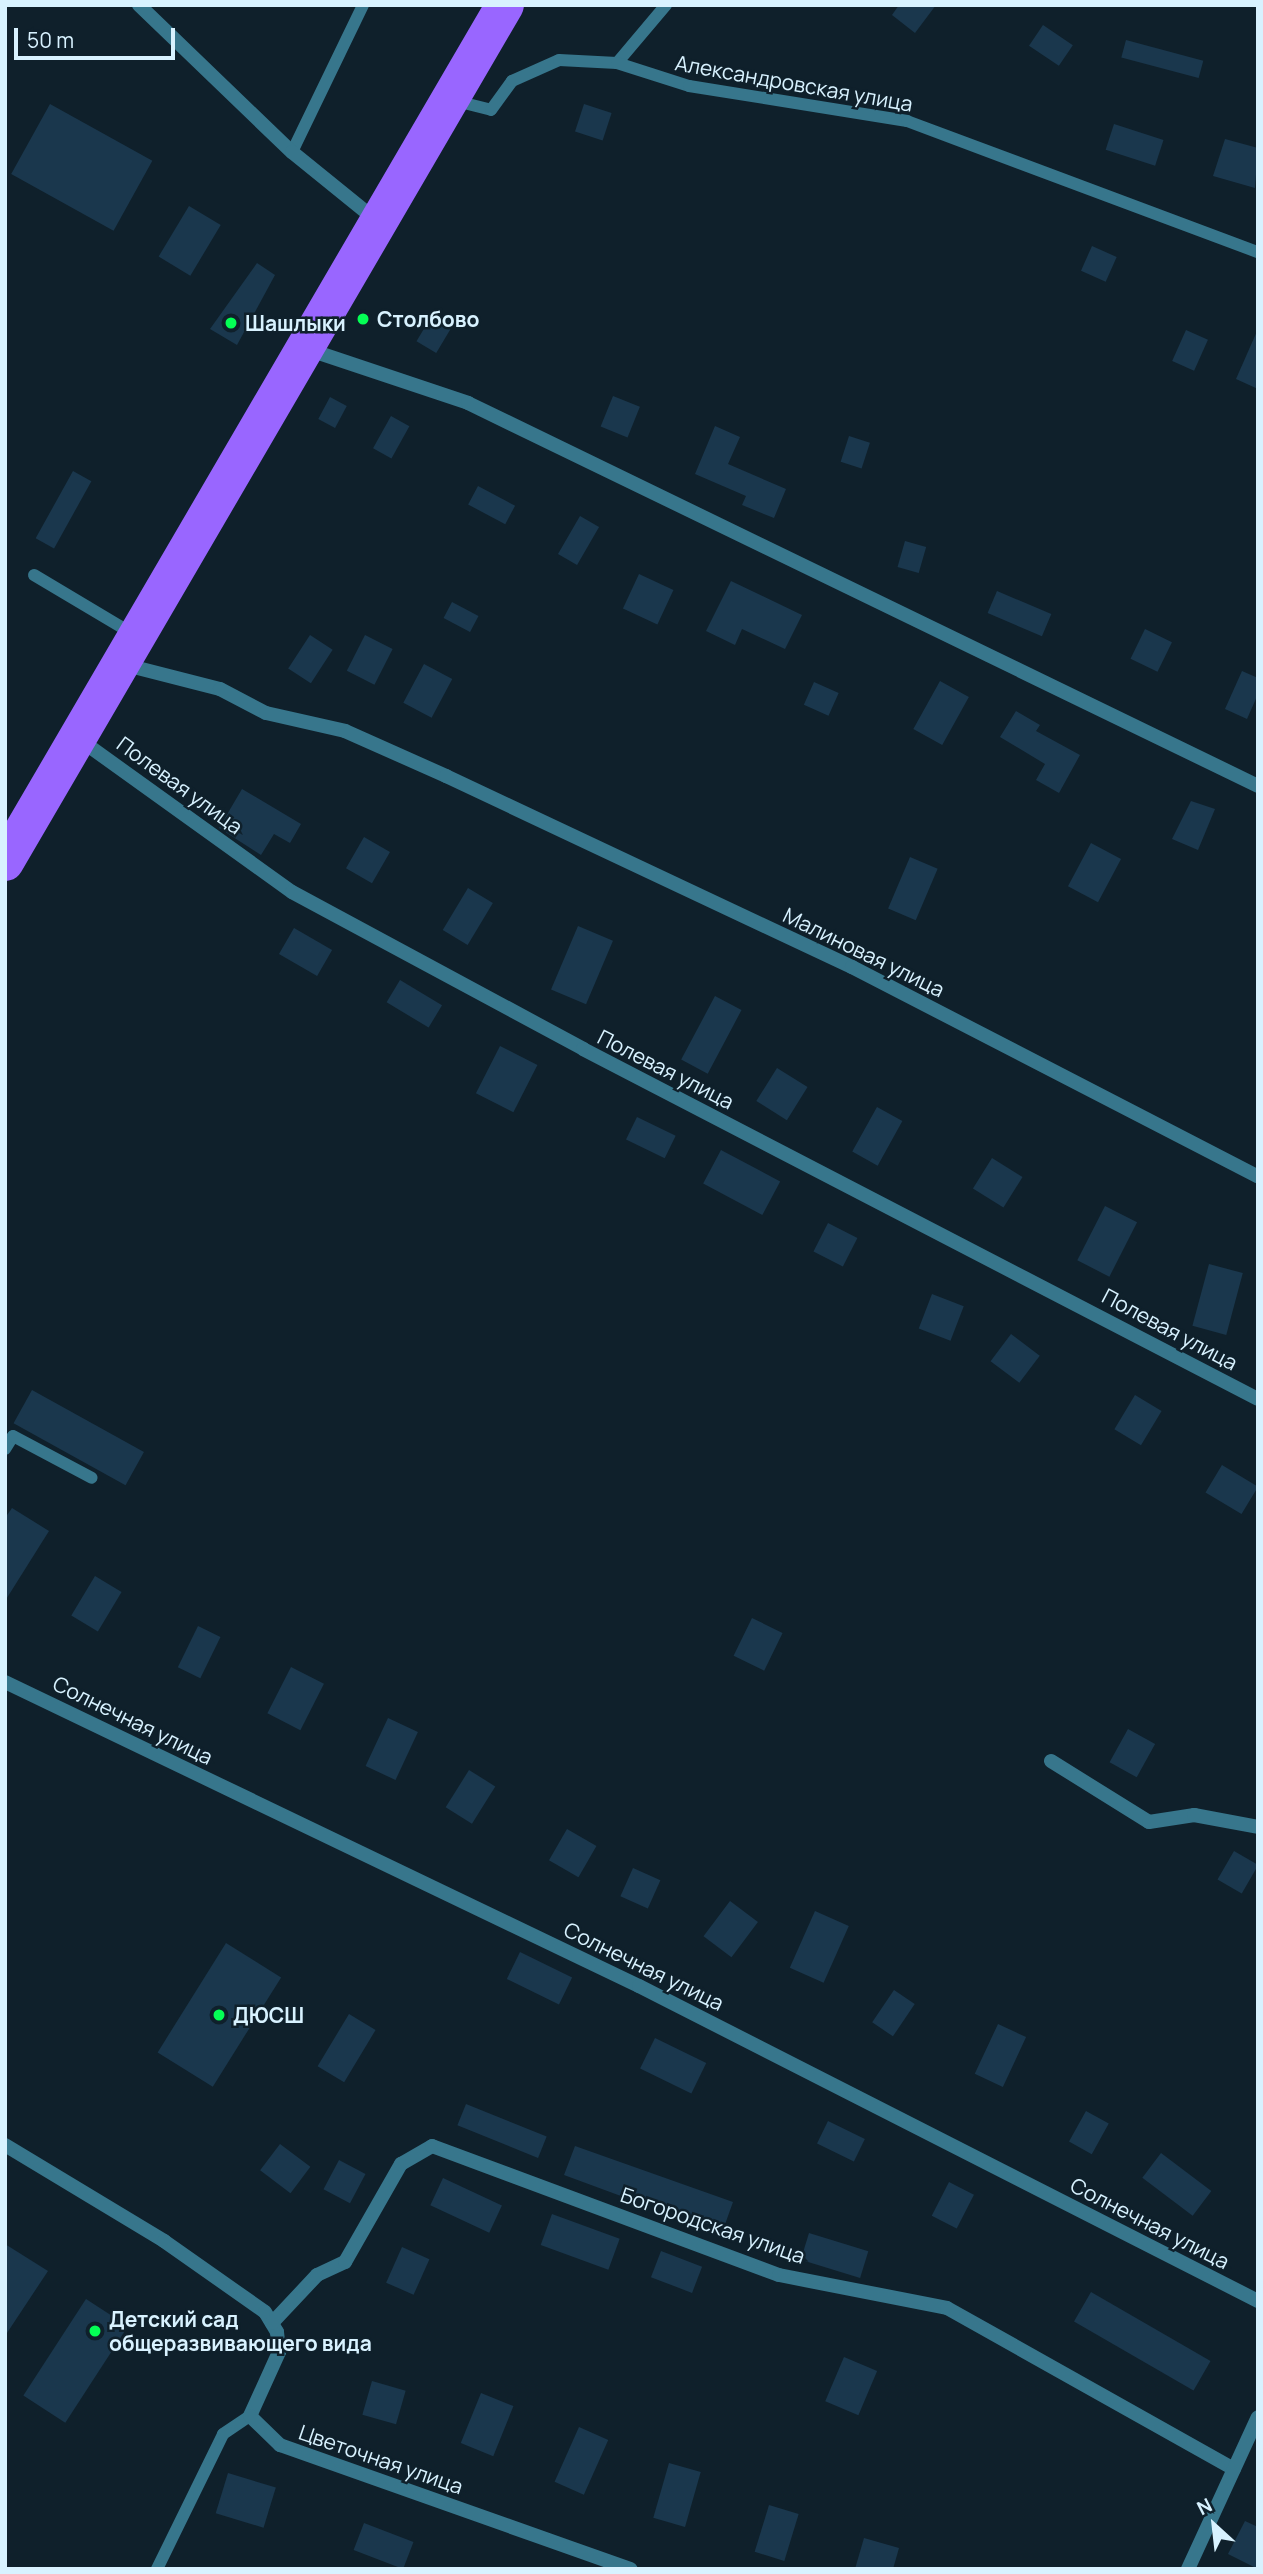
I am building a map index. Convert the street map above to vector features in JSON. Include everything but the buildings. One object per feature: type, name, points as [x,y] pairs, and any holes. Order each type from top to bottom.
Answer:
[{"type":"highway","points":[[5,862],[302,348],[505,5]]},
{"type":"street","points":[[139,5],[292,152],[377,221]]},
{"type":"street","points":[[302,348],[468,403],[1258,786]]},
{"type":"street","name":"Малиновая улица","points":[[128,650],[220,689],[266,713],[345,731],[446,776],[852,967],[1258,1177]]},
{"type":"street","name":"Полевая улица","points":[[78,738],[292,892],[583,1049],[1258,1399]]},
{"type":"street","name":"Солнечная улица","points":[[5,1682],[639,1986],[1258,2301]]},
{"type":"street","points":[[1051,1761],[1149,1822],[1194,1815],[1258,1827]]},
{"type":"street","points":[[5,2145],[242,2292],[272,2323],[279,2352],[250,2416]]},
{"type":"street","name":"Богородская улица","points":[[272,2323],[317,2275],[345,2262],[401,2164],[432,2146],[779,2275],[947,2308],[1234,2469]]},
{"type":"street","name":"Цветочная улица","points":[[250,2416],[280,2445],[631,2569]]},
{"type":"street","points":[[1188,2569],[1258,2417]]},
{"type":"lane","points":[[292,152],[363,5]]},
{"type":"lane","points":[[617,64],[666,5]]},
{"type":"lane","name":"Александровская улица","points":[[449,99],[491,110],[512,81],[559,60],[617,64],[689,86],[907,121],[1258,251]]},
{"type":"lane","points":[[34,575],[128,650]]},
{"type":"lane","points":[[5,1449],[13,1436],[92,1478]]},
{"type":"lane","points":[[157,2569],[223,2434],[250,2416]]},
{"type":"place","name":"Столбово","points":[[363,319]]},
{"type":"place","name":"Шашлыки","points":[[231,323]]},
{"type":"place","name":"ДЮСШ","points":[[219,2015]]},
{"type":"place","name":"Детский сад общеразвивающего вида","points":[[95,2331]]}]
